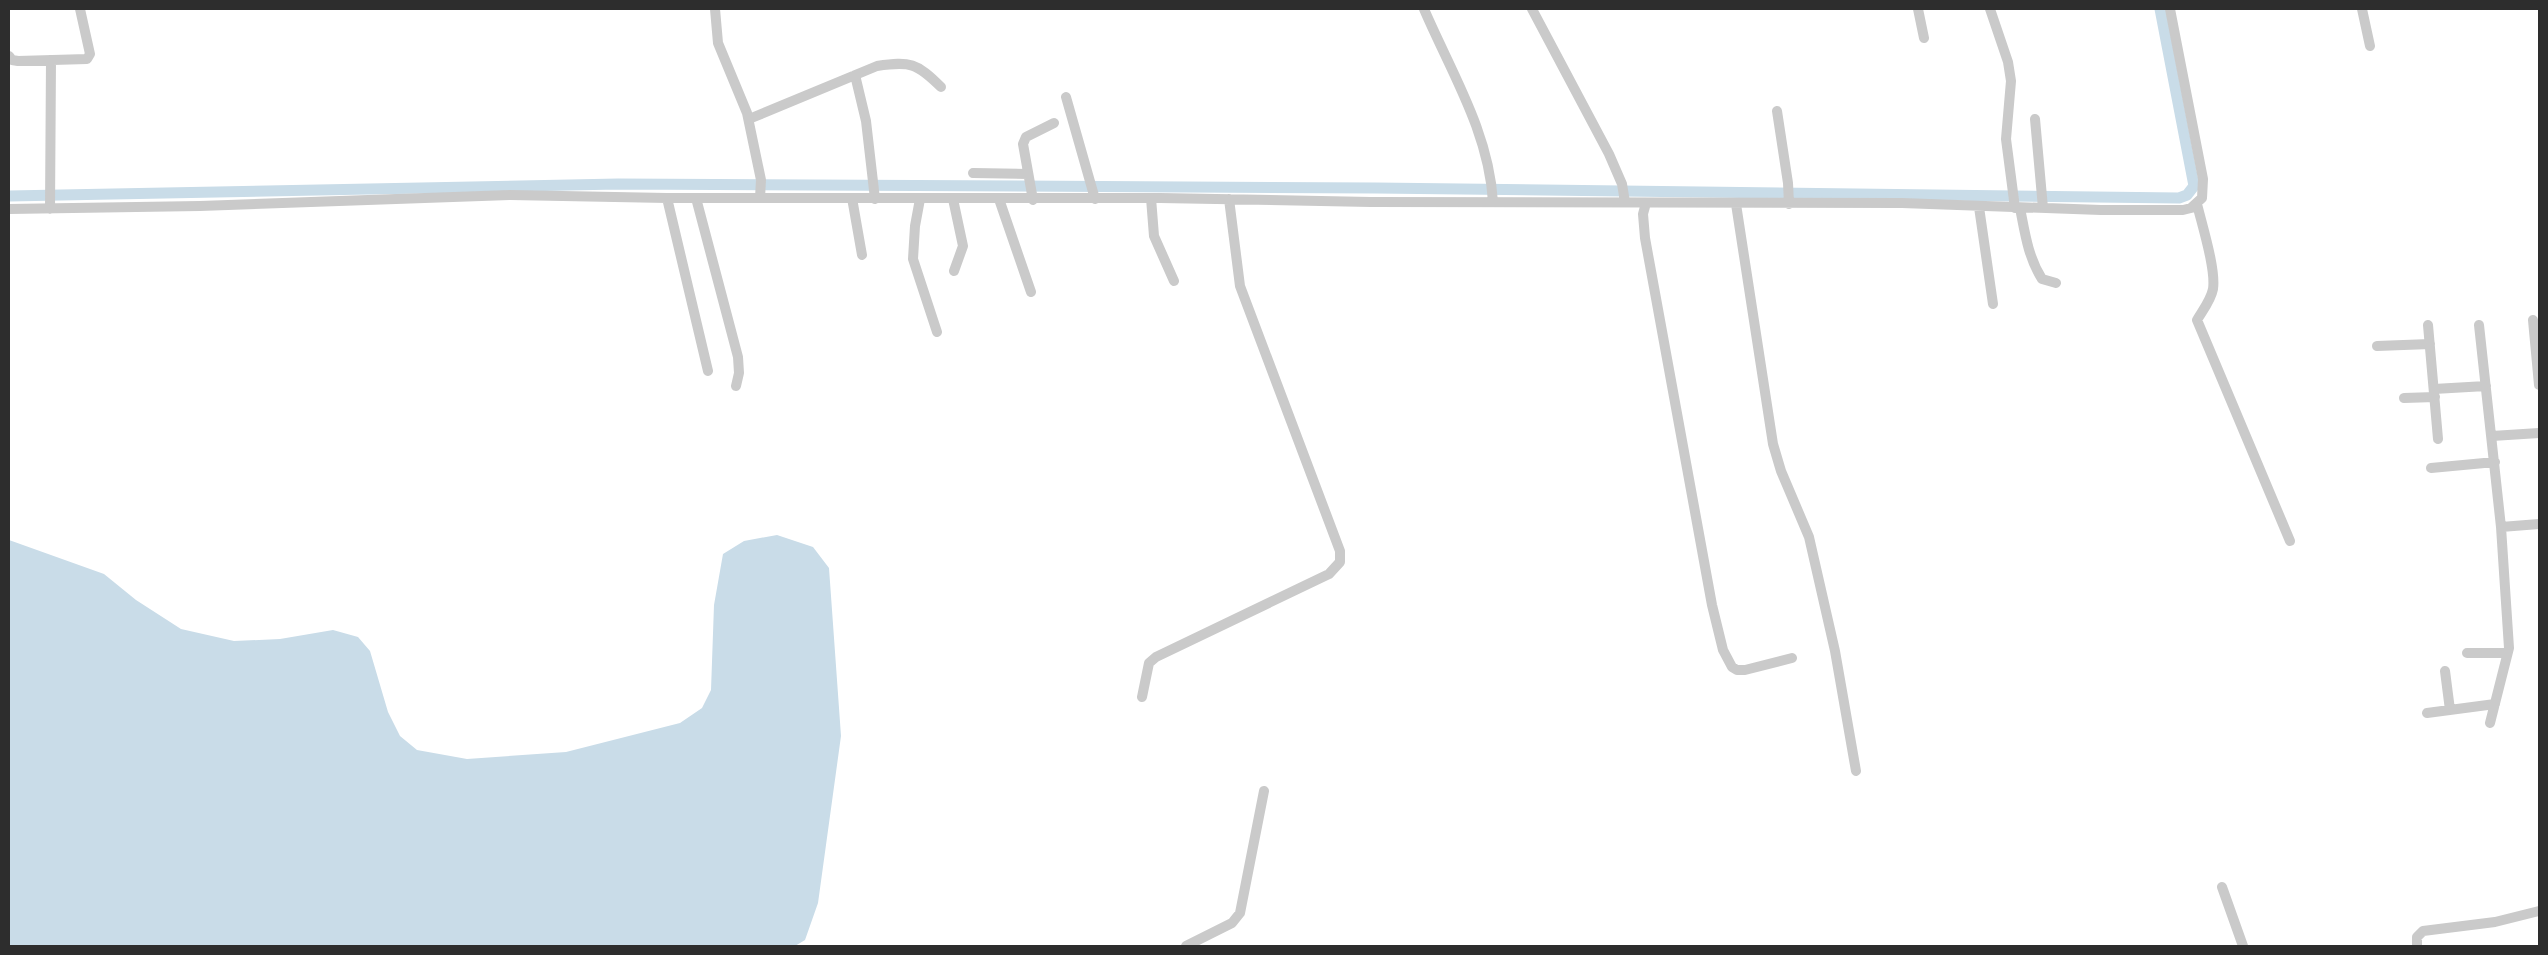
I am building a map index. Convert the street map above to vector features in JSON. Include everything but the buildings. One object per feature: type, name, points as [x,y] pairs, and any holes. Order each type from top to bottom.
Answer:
[{"type":"street","points":[[9,56],[12,60],[18,61],[84,60],[89,57],[80,9]]},
{"type":"street","points":[[715,9],[718,44],[749,119],[760,190]]},
{"type":"street","points":[[1424,9],[1470,109],[1490,171],[1492,194]]},
{"type":"street","points":[[1532,9],[1609,154],[1622,184],[1625,200]]},
{"type":"street","points":[[1918,9],[1924,38]]},
{"type":"street","points":[[1990,9],[2008,62],[2011,81],[2006,139],[2015,202],[2035,269],[2042,279],[2056,283]]},
{"type":"street","points":[[2170,9],[2203,179],[2204,190],[2197,204],[2212,271],[2213,288],[2208,304],[2197,320],[2290,541]]},
{"type":"street","points":[[2362,9],[2370,46]]},
{"type":"street","points":[[50,200],[52,60]]},
{"type":"street","points":[[749,119],[877,66],[909,64],[923,68],[941,86]]},
{"type":"street","points":[[855,75],[866,121],[875,190]]},
{"type":"street","points":[[1066,96],[1095,199]]},
{"type":"street","points":[[1777,111],[1789,201]]},
{"type":"street","points":[[2035,120],[2043,208]]},
{"type":"street","points":[[1033,200],[1024,153],[1026,137],[1054,123]]},
{"type":"street","points":[[973,173],[1028,174]]},
{"type":"street","points":[[9,209],[50,200],[200,206],[510,195],[696,198],[760,190],[852,198],[875,190],[920,199],[1229,199],[1492,194],[1625,200],[1646,203],[1736,204],[1789,201],[1902,203],[1979,207],[2015,202],[2043,208],[2183,210],[2197,204]]},
{"type":"street","points":[[667,198],[708,371]]},
{"type":"street","points":[[696,198],[738,357],[739,372],[736,386]]},
{"type":"street","points":[[852,198],[862,255]]},
{"type":"street","points":[[1151,198],[1154,236],[1174,281]]},
{"type":"street","points":[[920,199],[915,226],[913,259],[937,332]]},
{"type":"street","points":[[953,199],[963,246],[954,271]]},
{"type":"street","points":[[999,199],[1031,292]]},
{"type":"street","points":[[1142,697],[1149,663],[1156,657],[1329,574],[1340,562],[1340,551],[1240,286],[1229,199]]},
{"type":"street","points":[[1646,203],[1643,214],[1645,238],[1702,559],[1723,650],[1732,667],[1737,670],[1745,670],[1792,658]]},
{"type":"street","points":[[1736,204],[1773,444],[1781,471],[1809,537],[1835,651],[1856,771]]},
{"type":"street","points":[[1979,207],[1994,304]]},
{"type":"street","points":[[2533,320],[2539,385]]},
{"type":"street","points":[[2428,325],[2438,439]]},
{"type":"street","points":[[2479,325],[2501,526],[2508,652],[2490,724]]},
{"type":"street","points":[[2377,346],[2430,344]]},
{"type":"street","points":[[2404,398],[2486,386]]},
{"type":"street","points":[[2492,436],[2539,433]]},
{"type":"street","points":[[2431,468],[2495,462]]},
{"type":"street","points":[[2501,526],[2539,524]]},
{"type":"street","points":[[2467,653],[2508,652]]},
{"type":"street","points":[[2445,671],[2450,710]]},
{"type":"street","points":[[2427,713],[2495,704]]},
{"type":"street","points":[[1186,946],[1232,923],[1240,913],[1264,791]]},
{"type":"street","points":[[2222,887],[2243,946]]},
{"type":"street","points":[[2417,946],[2417,937],[2423,931],[2495,922],[2539,911]]},
{"type":"water","points":[[777,535],[813,547],[829,568],[841,736],[818,903],[805,940],[795,946],[9,946],[9,540],[104,574],[136,600],[181,629],[234,641],[280,639],[333,630],[358,637],[370,651],[388,712],[400,736],[417,750],[467,759],[566,752],[680,723],[702,708],[711,690],[714,605],[723,554],[744,541]]},
{"type":"waterway","points":[[9,196],[618,184],[1376,188],[2179,198],[2187,195],[2194,186],[2160,9]]}]
